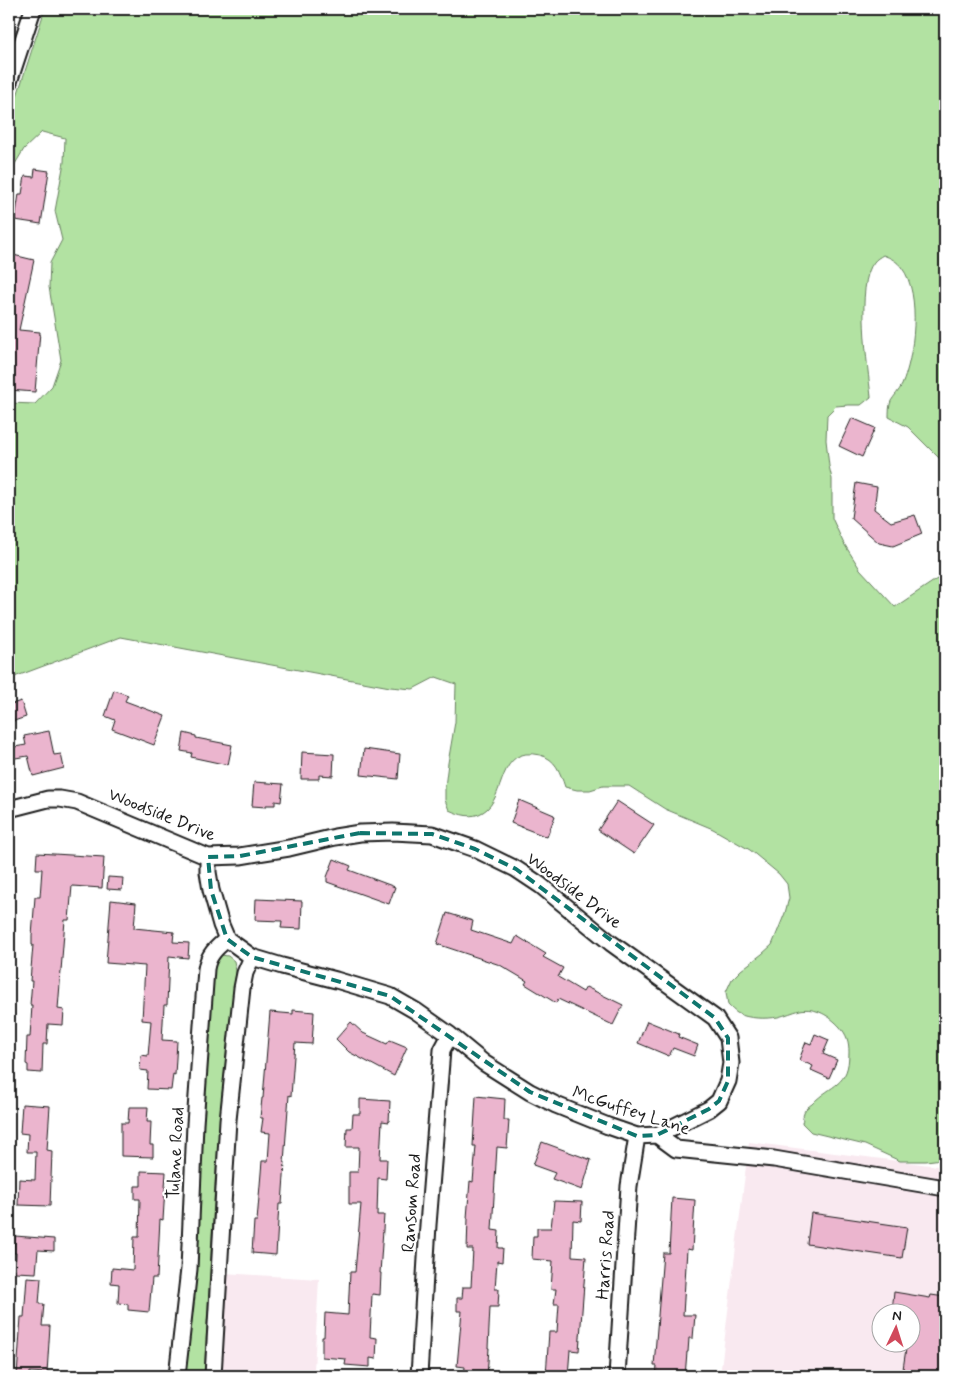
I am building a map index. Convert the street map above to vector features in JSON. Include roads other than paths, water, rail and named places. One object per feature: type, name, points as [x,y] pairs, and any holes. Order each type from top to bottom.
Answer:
[{"type":"street","points":[[9,82],[33,9]]},
{"type":"street","name":"Woodside Drive","points":[[9,809],[48,799],[77,802],[208,857],[250,855],[360,833],[432,834],[475,849],[516,869],[547,890],[611,943],[715,1018],[728,1038],[731,1063],[728,1081],[719,1101],[709,1109],[657,1135]]},
{"type":"street","points":[[208,857],[211,890],[227,939]]},
{"type":"street","name":"McGuffey Lane","points":[[227,939],[252,957],[390,996],[416,1011],[450,1035],[484,1063],[530,1092],[589,1119],[637,1136],[657,1135],[676,1149],[774,1158],[945,1188]]},
{"type":"street","name":"Tulane Road","points":[[177,1376],[190,1269],[195,1124],[206,969],[212,952],[227,939]]},
{"type":"street","points":[[213,1376],[228,1120],[242,988],[245,973],[252,957]]},
{"type":"street","name":"Ransom Road","points":[[419,1376],[428,1225],[442,1050],[450,1035]]},
{"type":"street","name":"Harris Road","points":[[617,1376],[629,1186],[637,1136]]}]
